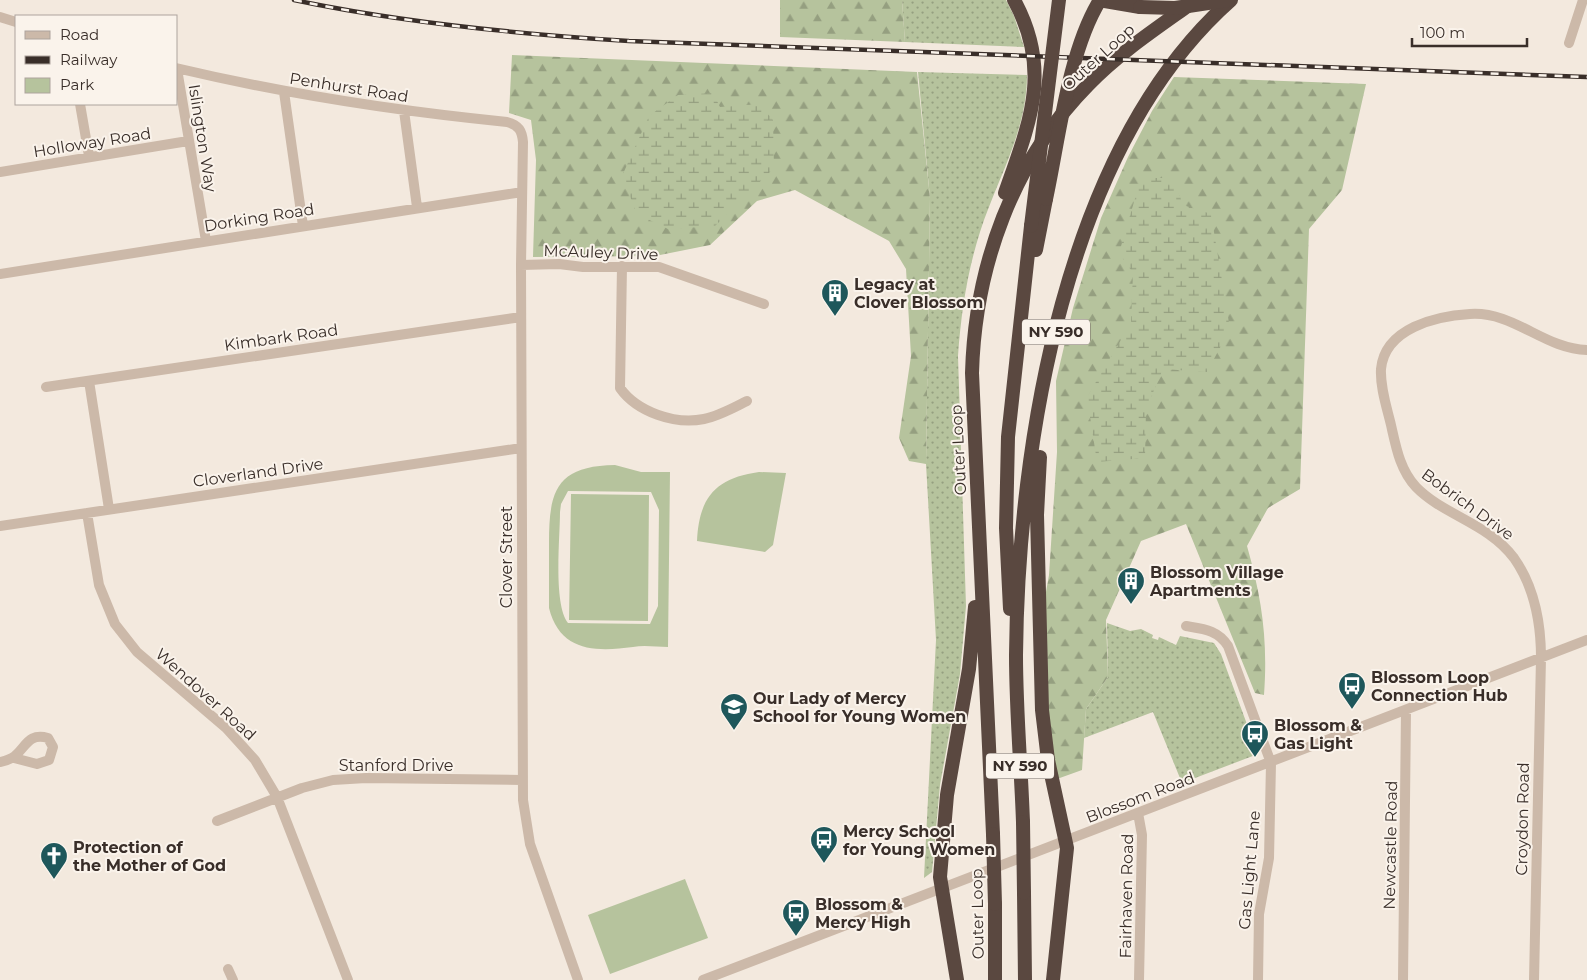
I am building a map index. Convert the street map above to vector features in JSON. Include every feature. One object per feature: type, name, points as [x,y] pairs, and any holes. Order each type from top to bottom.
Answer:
[{"type":"highway","points":[[984,276],[993,229],[1023,146],[1034,98],[1032,47],[1026,26],[1014,0]]},
{"type":"highway","points":[[1017,709],[1006,511],[1008,428],[1059,0]]},
{"type":"highway","points":[[1015,358],[1046,199],[1079,47],[1100,0],[1140,7],[1179,8],[1229,0]]},
{"type":"highway","name":"Outer Loop","points":[[995,980],[993,834],[972,373],[975,331],[984,276],[995,237],[1017,185],[1038,149],[1062,115],[1104,70],[1196,0]]},
{"type":"highway","name":"NY 590","points":[[1025,980],[1016,639],[1024,514],[1038,417],[1055,335],[1087,228],[1128,138],[1152,96],[1180,55],[1229,0]]},
{"type":"highway","points":[[1053,980],[1067,852],[1043,728],[1037,533],[1039,470],[1055,335]]},
{"type":"highway","points":[[957,980],[940,889],[947,795],[972,643],[980,539]]},
{"type":"street","points":[[1569,43],[1583,0]]},
{"type":"street","points":[[0,17],[15,22]]},
{"type":"street","name":"Penhurst Road","points":[[178,69],[284,92],[404,111],[507,122],[518,126]]},
{"type":"street","name":"Islington Way","points":[[178,76],[206,241]]},
{"type":"street","points":[[284,92],[303,226]]},
{"type":"street","points":[[80,105],[89,156]]},
{"type":"street","points":[[404,111],[418,207]]},
{"type":"street","name":"Clover Street","points":[[518,126],[523,142],[521,265],[522,780],[525,818],[530,844],[578,980]]},
{"type":"street","name":"Holloway Road","points":[[0,172],[89,156],[188,142]]},
{"type":"street","name":"Dorking Road","points":[[0,274],[522,192]]},
{"type":"street","name":"McAuley Drive","points":[[521,265],[559,264],[583,267],[659,267],[764,304]]},
{"type":"street","points":[[622,266],[620,388],[627,398],[645,410],[672,418],[703,420],[725,413],[747,401]]},
{"type":"street","name":"Bobrich Drive","points":[[1540,658],[1541,633],[1537,610],[1527,582],[1513,557],[1487,532],[1418,489],[1403,469],[1385,399],[1382,370],[1391,345],[1405,332],[1421,324],[1469,314],[1505,318],[1560,345],[1587,350]]},
{"type":"street","name":"Kimbark Road","points":[[46,387],[521,317]]},
{"type":"street","points":[[89,381],[109,509]]},
{"type":"street","name":"Cloverland Drive","points":[[0,526],[521,448]]},
{"type":"street","name":"Wendover Road","points":[[87,513],[101,591],[120,633],[149,664],[241,742],[256,760],[277,798],[348,980]]},
{"type":"street","points":[[1186,626],[1213,631],[1223,637],[1271,763]]},
{"type":"street","name":"Blossom Road","points":[[703,980],[1587,640]]},
{"type":"street","name":"Croydon Road","points":[[1534,980],[1540,658]]},
{"type":"street","name":"Newcastle Road","points":[[1403,980],[1406,711]]},
{"type":"street","points":[[0,762],[14,758]]},
{"type":"street","name":"Gas Light Lane","points":[[1258,980],[1259,914],[1269,858],[1271,763]]},
{"type":"street","name":"Stanford Drive","points":[[217,821],[314,784],[347,778],[522,780]]},
{"type":"street","name":"Fairhaven Road","points":[[1138,813],[1142,835],[1139,980]]},
{"type":"street","points":[[228,968],[232,980]]},
{"type":"green space","points":[[780,0],[902,0],[905,42],[780,37]]},
{"type":"green space","points":[[902,0],[1006,0],[1014,16],[1024,47],[905,42]]},
{"type":"green space","points":[[512,55],[917,72],[930,198],[926,464],[909,461],[899,438],[911,356],[906,269],[889,241],[795,190],[757,201],[710,245],[655,256],[533,257],[536,160],[531,120],[509,113]]},
{"type":"green space","points":[[918,72],[1027,75],[1026,96],[1017,136],[987,212],[971,263],[961,324],[958,356],[966,606],[960,674],[940,785],[932,872],[924,878],[936,640],[926,464],[930,198]]},
{"type":"green space","points":[[1174,77],[1366,84],[1342,190],[1309,229],[1300,489],[1268,508],[1247,546],[1257,584],[1263,620],[1265,656],[1264,695],[1255,693],[1186,524],[1141,541],[1106,620],[1108,677],[1086,709],[1082,770],[1057,779],[1049,741],[1044,603],[1049,575],[1057,452],[1056,381],[1073,308],[1101,218],[1128,157],[1152,111]]},
{"type":"green space","points":[[713,93],[720,107],[760,104],[773,120],[774,168],[715,226],[668,229],[637,214],[622,176],[649,116],[678,95]]},
{"type":"green space","points":[[1141,178],[1173,178],[1183,205],[1211,214],[1230,329],[1207,372],[1163,369],[1146,409],[1145,458],[1097,462],[1087,397],[1131,323],[1133,273],[1119,253]]},
{"type":"green space","points":[[615,465],[641,472],[670,472],[668,647],[642,646],[606,649],[581,646],[571,641],[554,623],[549,608],[549,524],[551,508],[560,484],[580,470],[596,466]],"holes":[[[568,491],[651,492],[659,510],[658,606],[650,624],[568,623],[563,614],[560,601],[558,570],[561,504]]]},
{"type":"green space","points":[[759,472],[786,473],[773,545],[765,552],[697,541],[701,512],[713,492],[731,479]]},
{"type":"green space","points":[[571,494],[649,495],[648,621],[569,620]]},
{"type":"green space","points":[[1107,623],[1130,631],[1141,629],[1153,635],[1152,638],[1158,640],[1159,637],[1176,645],[1180,636],[1214,643],[1221,654],[1258,754],[1182,783],[1153,712],[1084,738],[1086,709],[1108,677]]},
{"type":"green space","points":[[685,879],[708,938],[610,974],[588,915]]},
{"type":"railway","points":[[294,0],[419,21],[544,35],[629,41],[1587,77]]},
{"type":"place","name":"Legacy at Clover Blossom","points":[[835,317]]},
{"type":"place","name":"Blossom Village Apartments","points":[[1131,605]]},
{"type":"place","name":"Blossom Loop Connection Hub","points":[[1352,710]]},
{"type":"place","name":"Our Lady of Mercy School for Young Women","points":[[734,731]]},
{"type":"place","name":"Blossom & Gas Light","points":[[1255,758]]},
{"type":"place","name":"Mercy School for Young Women","points":[[824,864]]},
{"type":"place","name":"Protection of the Mother of God","points":[[54,880]]},
{"type":"place","name":"Blossom & Mercy High","points":[[796,937]]}]
